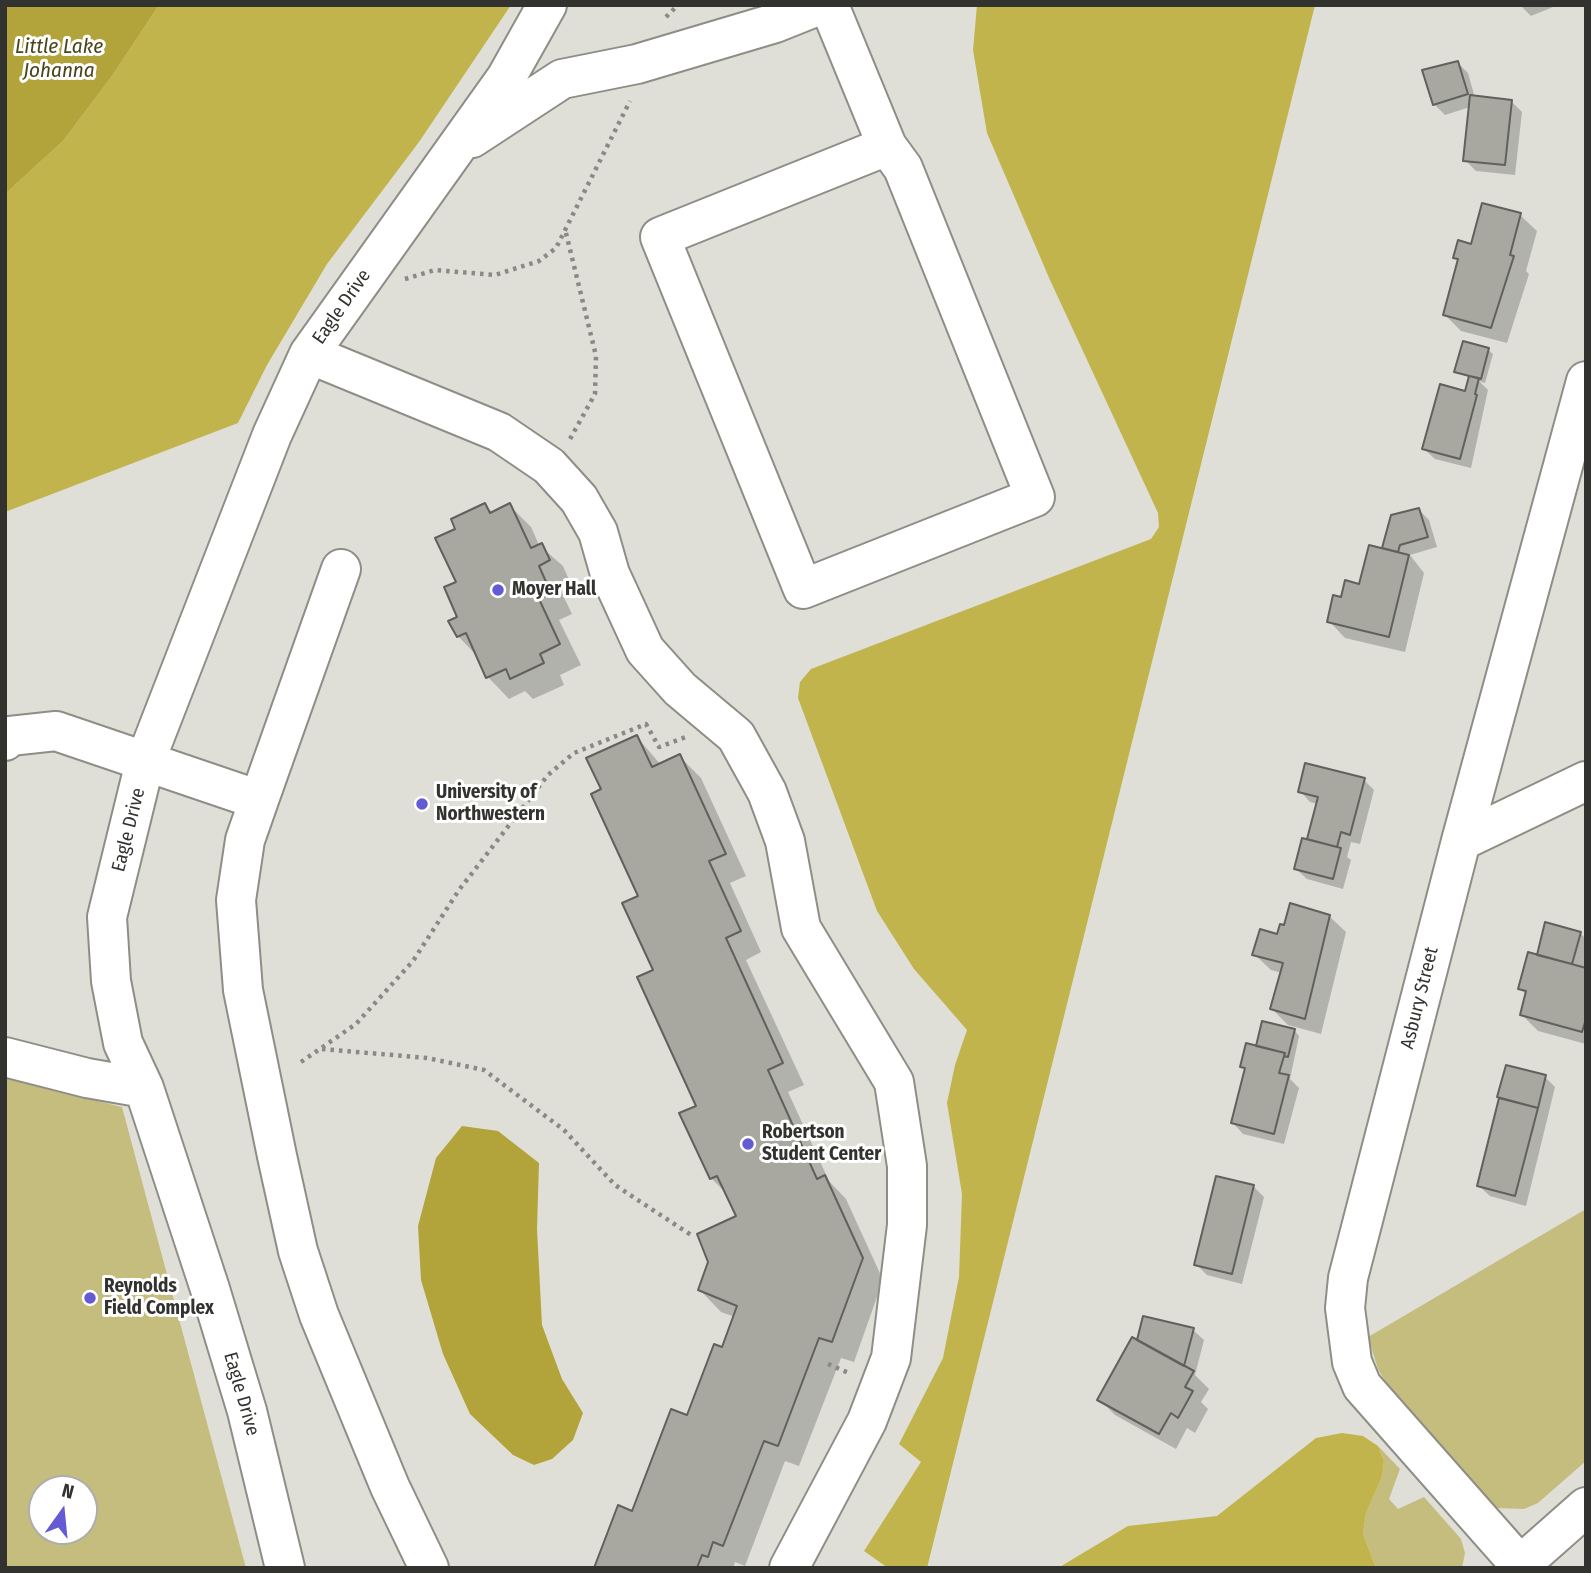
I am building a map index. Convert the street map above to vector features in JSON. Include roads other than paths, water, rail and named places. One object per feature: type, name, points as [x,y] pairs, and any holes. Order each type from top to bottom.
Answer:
[{"type":"main road","name":"Eagle Drive","points":[[460,145],[562,79],[637,64],[775,23],[820,5]]},
{"type":"main road","points":[[829,5],[887,146],[903,168],[1035,497],[803,589],[660,237],[887,146]]},
{"type":"main road","name":"Eagle Drive","points":[[539,18],[562,79]]},
{"type":"main road","name":"Eagle Drive","points":[[285,1568],[247,1411],[144,1088],[123,1043],[111,981],[107,917],[145,762],[272,435],[309,354],[506,78],[539,18]]},
{"type":"main road","points":[[309,354],[499,432],[549,466],[579,499],[598,532],[610,574],[645,650],[680,689],[736,736],[767,792],[785,841],[801,928],[894,1082],[907,1167],[907,1225],[891,1357],[867,1421],[789,1568]]},
{"type":"main road","name":"Asbury Street","points":[[1519,1567],[1362,1385],[1352,1362],[1345,1308],[1348,1278],[1461,841],[1586,381]]},
{"type":"main road","points":[[341,569],[245,840],[236,900],[243,990],[298,1251],[319,1315],[390,1487],[429,1568]]},
{"type":"main road","points":[[5,741],[10,736],[56,731],[259,800]]},
{"type":"main road","points":[[1461,841],[1586,780]]},
{"type":"main road","points":[[5,1057],[87,1078],[144,1088]]},
{"type":"main road","points":[[1519,1567],[1586,1507]]},
{"type":"water","name":"Little Lake Johanna","points":[[5,5],[159,5],[112,76],[63,141],[5,194]]},
{"type":"water","points":[[462,1126],[498,1131],[539,1163],[537,1229],[542,1325],[562,1379],[583,1413],[573,1440],[552,1459],[534,1465],[513,1455],[470,1414],[443,1354],[421,1280],[418,1226],[436,1158]]},
{"type":"place","name":"Moyer Hall","points":[[498,590]]},
{"type":"place","name":"University of Northwestern","points":[[422,804]]},
{"type":"place","name":"Robertson Student Center","points":[[748,1144]]},
{"type":"place","name":"Reynolds Field Complex","points":[[90,1298]]}]
